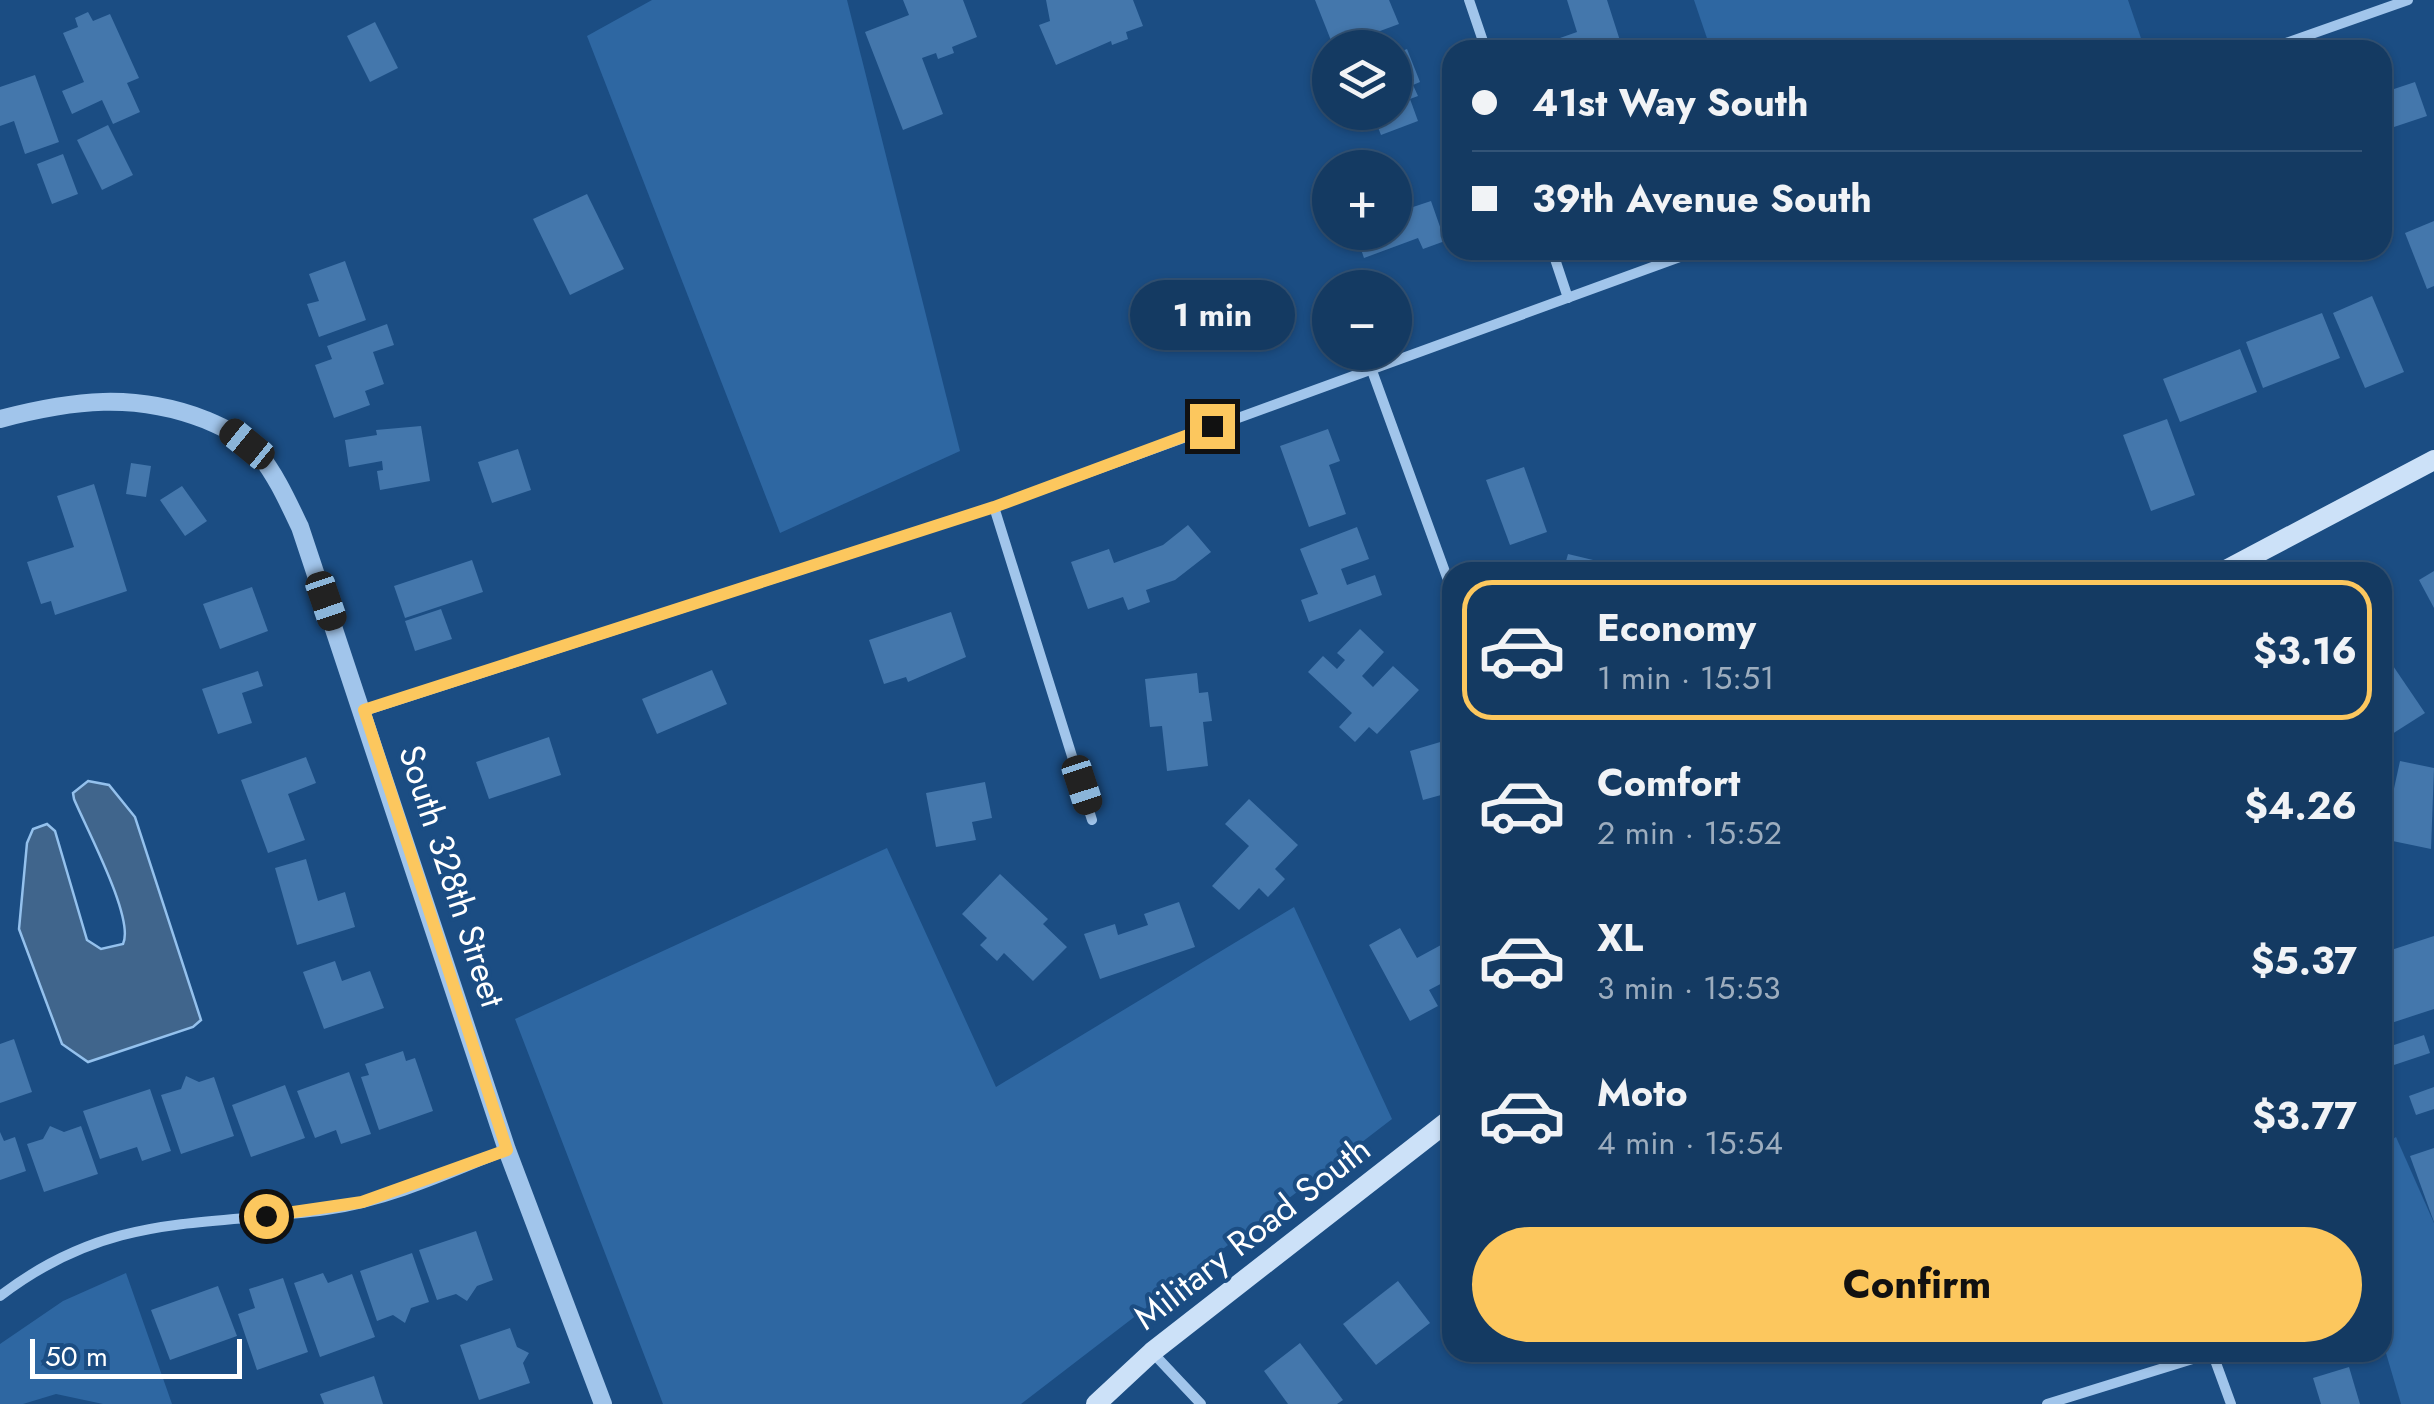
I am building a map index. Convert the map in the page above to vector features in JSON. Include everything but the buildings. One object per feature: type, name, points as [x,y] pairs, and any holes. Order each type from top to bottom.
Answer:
[{"type":"main road","points":[[2241,562],[2434,460]]},
{"type":"main road","name":"Military Road South","points":[[1096,1404],[1152,1352],[1442,1126]]},
{"type":"street","points":[[1469,0],[1483,40]]},
{"type":"street","points":[[2294,40],[2408,0]]},
{"type":"street","points":[[1555,260],[1568,298]]},
{"type":"street","points":[[1412,353],[1672,260]]},
{"type":"street","points":[[364,710],[994,507],[1366,370]]},
{"type":"street","points":[[1372,370],[1442,563]]},
{"type":"street","name":"South 328th Street","points":[[0,418],[102,398],[185,412],[230,430],[256,451],[276,478],[300,528],[364,710],[507,1150],[604,1404]]},
{"type":"street","points":[[994,507],[1092,820]]},
{"type":"street","points":[[3,1289],[65,1255],[123,1232],[182,1221],[329,1210],[410,1187],[507,1150]]},
{"type":"street","points":[[1152,1352],[1201,1404]]},
{"type":"street","points":[[2047,1404],[2183,1362]]},
{"type":"street","points":[[2215,1362],[2231,1404]]},
{"type":"shaded area","points":[[652,0],[847,0],[960,451],[780,533],[587,36]]},
{"type":"shaded area","points":[[1694,0],[2128,0],[2142,40],[1708,40]]},
{"type":"shaded area","points":[[88,781],[109,785],[135,817],[201,1020],[193,1027],[88,1062],[62,1044],[19,929],[27,843],[33,829],[47,824],[55,831],[87,940],[101,949],[123,944],[125,932],[116,895],[74,799],[73,793]]},
{"type":"shaded area","points":[[887,848],[996,1087],[1294,907],[1392,1119],[1021,1404],[663,1404],[515,1019]]},
{"type":"shaded area","points":[[2396,1137],[2434,1223],[2434,1404],[2401,1404],[2389,1362],[2392,1362],[2392,1139]]},
{"type":"shaded area","points":[[126,1273],[172,1404],[103,1404],[56,1394],[23,1404],[0,1404],[0,1344],[63,1301]]},
{"type":"route","points":[[266,1216],[329,1210],[362,1202],[507,1150],[364,710],[994,507],[1212,426]]}]
